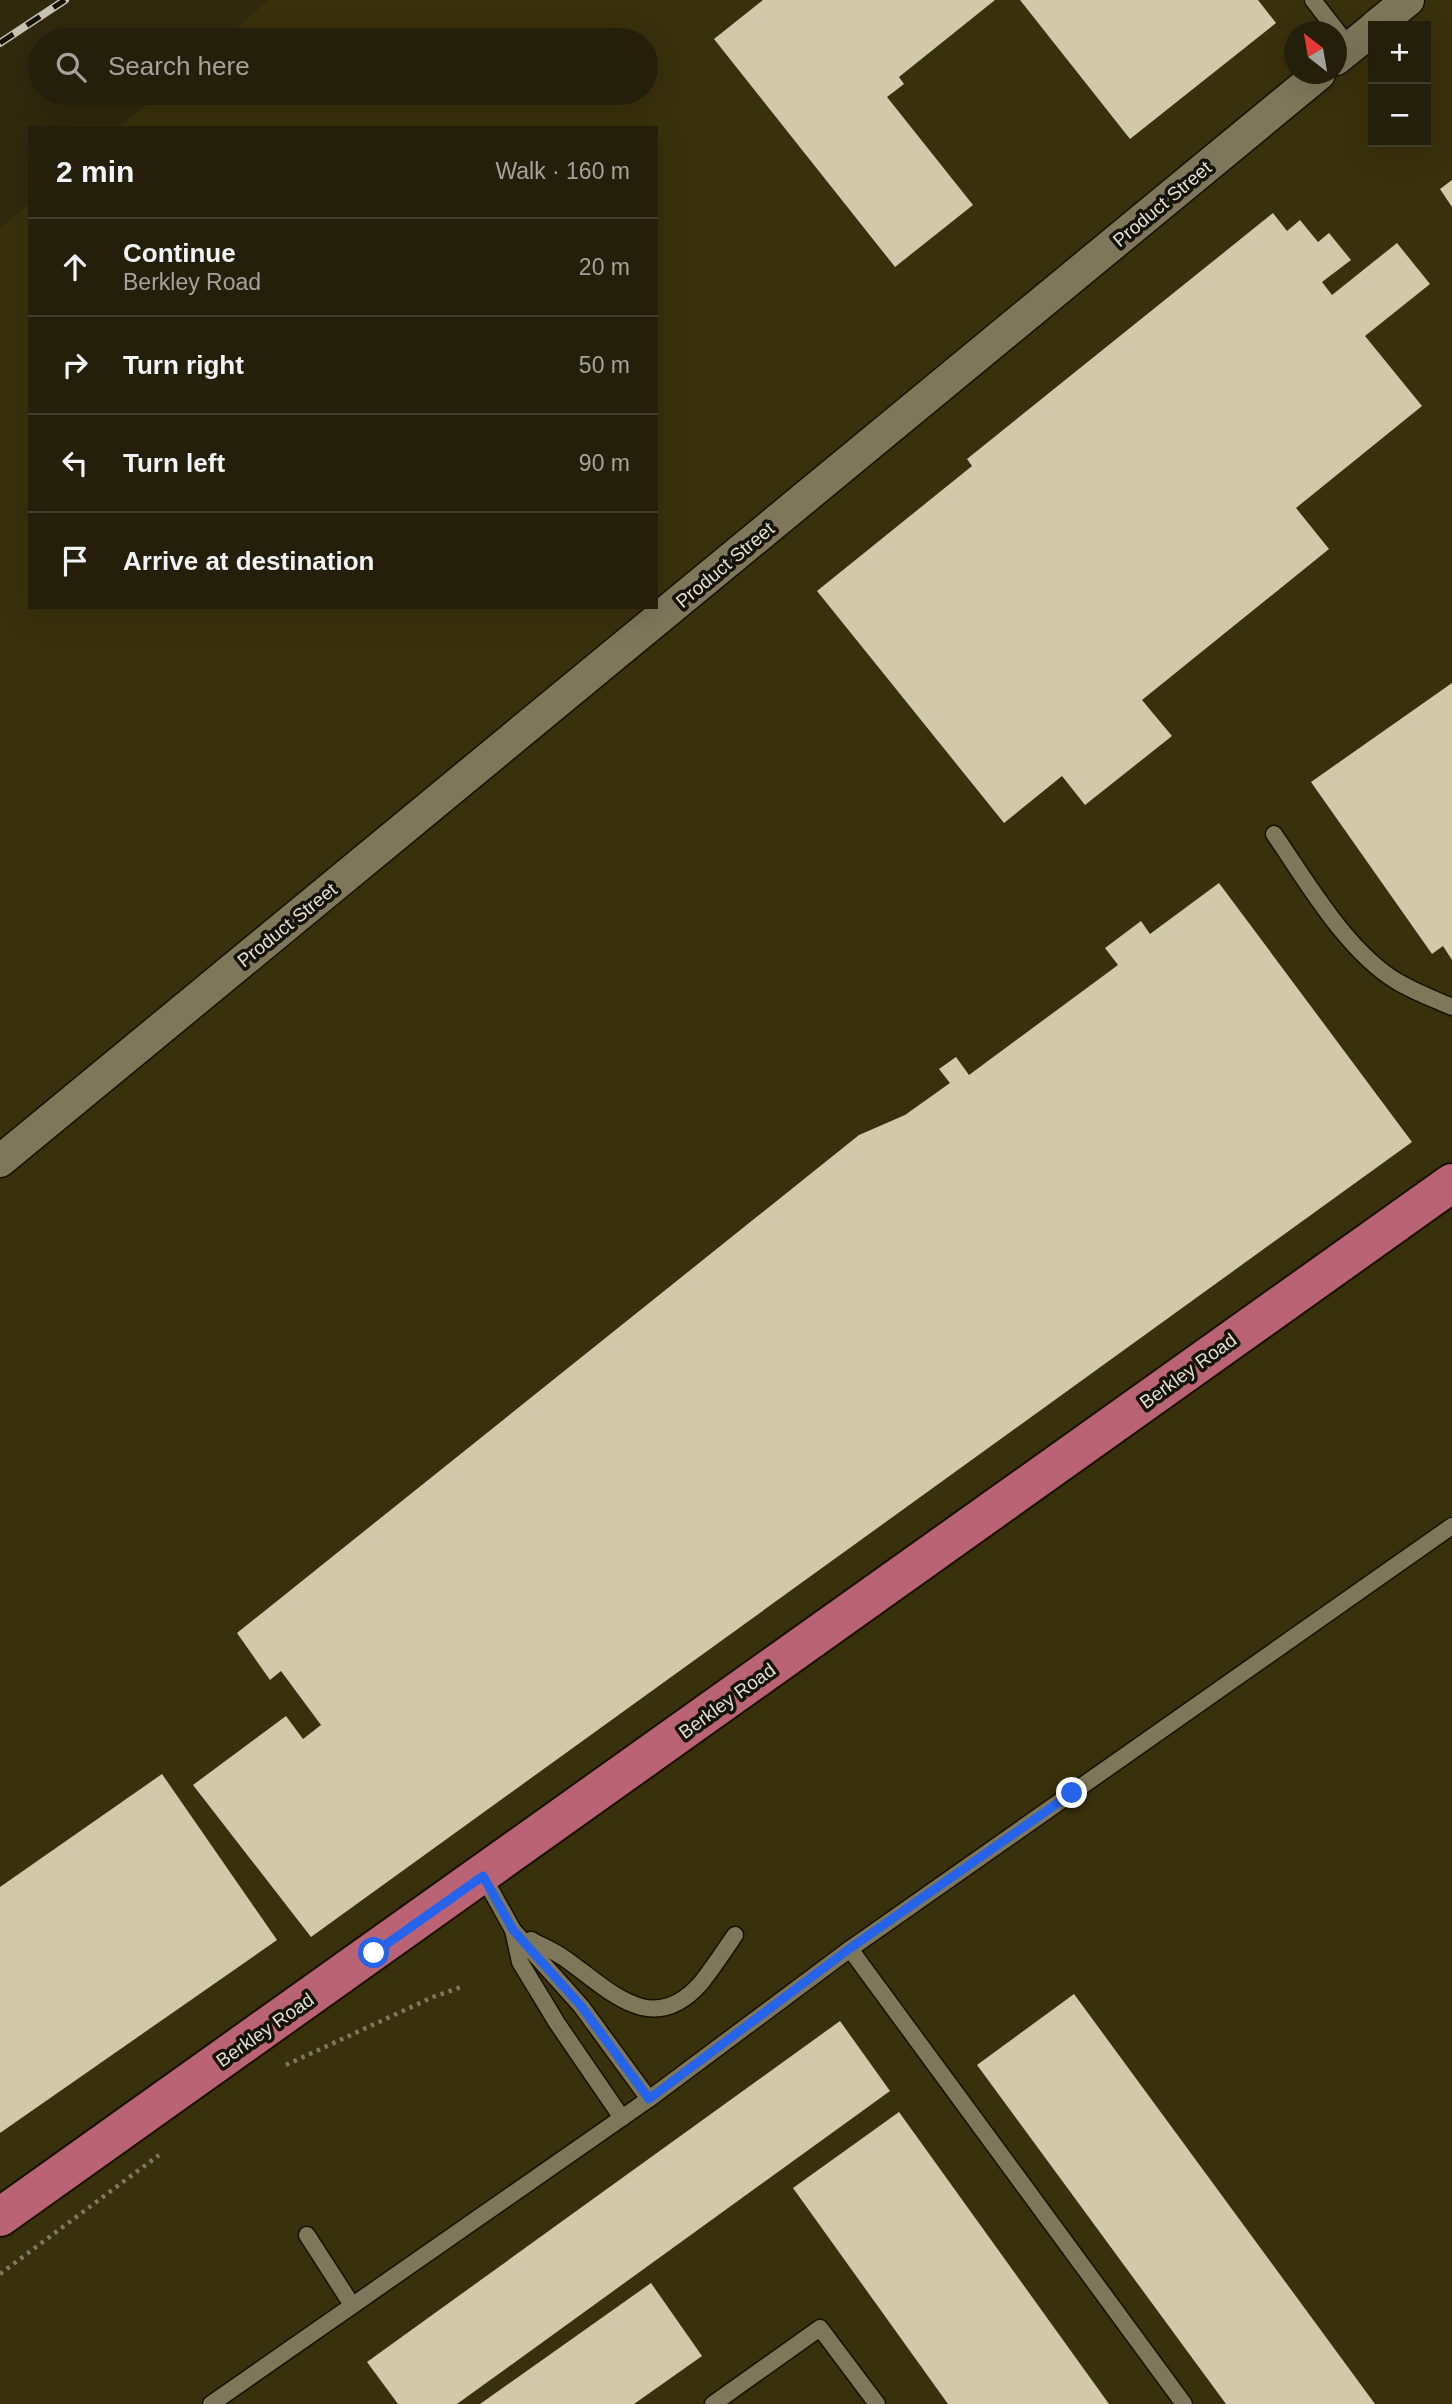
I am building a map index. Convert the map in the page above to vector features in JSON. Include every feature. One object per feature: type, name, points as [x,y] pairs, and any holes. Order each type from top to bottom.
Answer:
[{"type":"main road","name":"Berkley Road","points":[[0,2217],[483,1876],[1452,1183]]},
{"type":"street","points":[[1359,41],[1408,0]]},
{"type":"street","name":"Product Street","points":[[0,1161],[1307,84]]},
{"type":"lane","points":[[1313,0],[1359,41]]},
{"type":"lane","points":[[1274,834],[1333,918],[1364,953],[1397,981],[1452,1007]]},
{"type":"lane","points":[[211,2404],[649,2099],[849,1949],[1452,1526]]},
{"type":"lane","points":[[483,1876],[513,1930],[581,2006],[649,2099]]},
{"type":"lane","points":[[513,1930],[563,1958],[604,1990],[632,2007],[649,2008],[669,2007],[685,1997],[700,1984],[735,1935]]},
{"type":"lane","points":[[513,1930],[520,1962],[557,2023],[622,2118]]},
{"type":"lane","points":[[849,1949],[1184,2404]]},
{"type":"lane","points":[[307,2235],[352,2305]]},
{"type":"lane","points":[[713,2404],[820,2328],[877,2404]]},
{"type":"path","points":[[276,2069],[433,1997],[464,1986]]},
{"type":"path","points":[[0,2274],[169,2148]]},
{"type":"shaded area","points":[[269,0],[1452,0],[1452,2404],[0,2404],[0,228],[28,205],[28,609],[658,609],[658,126],[120,126],[146,105],[658,105],[658,28],[236,28]]},
{"type":"building","points":[[763,0],[995,0],[899,77],[904,84],[887,97],[973,205],[895,267],[714,39]]},
{"type":"building","points":[[1020,0],[1258,0],[1276,23],[1130,139]]},
{"type":"building","points":[[1452,180],[1452,207],[1440,189]]},
{"type":"building","points":[[1273,213],[1287,231],[1300,220],[1318,242],[1329,233],[1351,260],[1322,282],[1332,295],[1397,243],[1430,284],[1365,336],[1422,406],[1296,508],[1329,549],[1142,700],[1172,736],[1085,805],[1062,776],[1004,823],[817,591],[972,466],[967,459]]},
{"type":"building","points":[[1452,683],[1452,960],[1443,946],[1432,954],[1311,782]]},
{"type":"building","points":[[1219,883],[1412,1142],[311,1937],[193,1785],[286,1716],[303,1739],[321,1725],[281,1671],[270,1680],[237,1633],[859,1135],[905,1115],[950,1083],[939,1069],[956,1057],[969,1075],[1118,965],[1105,948],[1141,921],[1150,934]]},
{"type":"building","points":[[162,1774],[277,1940],[0,2133],[0,1887]]},
{"type":"building","points":[[1074,1994],[1375,2404],[1226,2404],[977,2065]]},
{"type":"building","points":[[840,2021],[890,2091],[457,2404],[398,2404],[367,2362]]},
{"type":"building","points":[[899,2112],[1109,2404],[948,2404],[793,2188]]},
{"type":"building","points":[[651,2283],[702,2356],[634,2404],[480,2404]]},
{"type":"railway","points":[[0,43],[65,0]]},
{"type":"route","points":[[374,1953],[483,1876],[513,1930],[542,1959],[581,2006],[649,2099],[849,1949],[1072,1793]]}]
